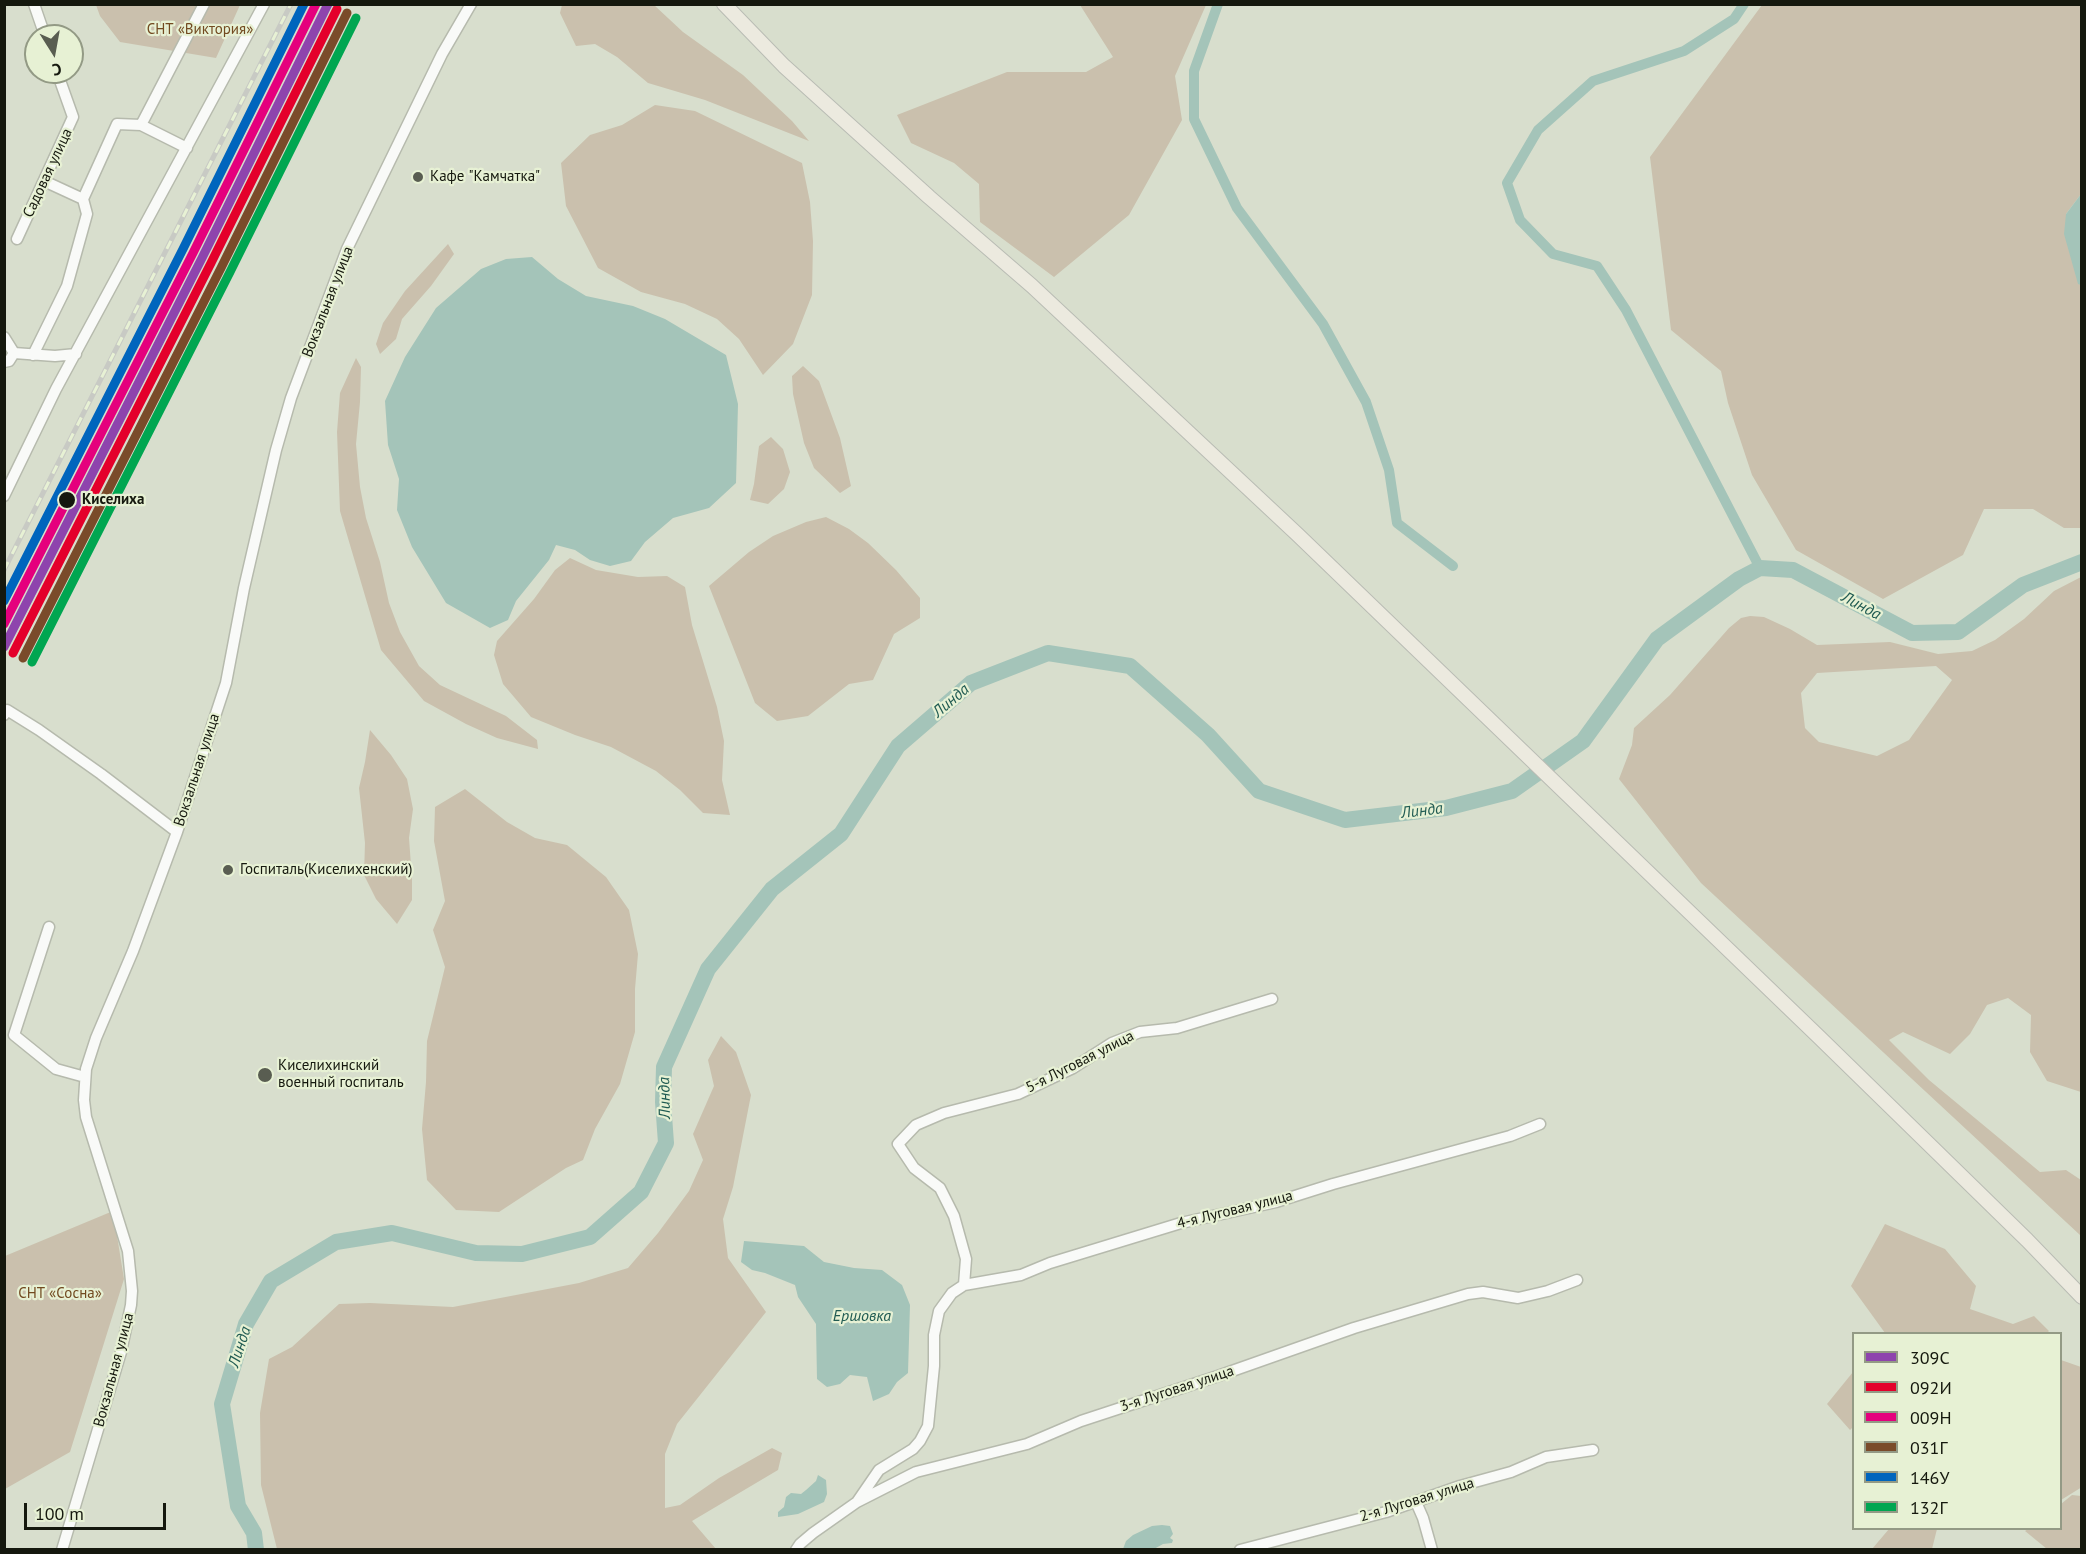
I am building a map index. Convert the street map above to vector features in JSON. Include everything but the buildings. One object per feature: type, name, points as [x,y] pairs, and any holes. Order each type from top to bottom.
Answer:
[{"type":"main road","points":[[724,4],[783,66],[1083,333],[1298,535],[1867,1083],[2082,1297]]},
{"type":"street","points":[[34,4],[41,24]]},
{"type":"street","points":[[141,125],[204,4]]},
{"type":"street","points":[[4,496],[56,389],[264,4]]},
{"type":"street","name":"Вокзальная улица","points":[[62,1550],[121,1352],[132,1298],[128,1251],[86,1117],[85,1077],[96,1038],[133,951],[177,832],[225,683],[246,578],[276,450],[291,398],[347,249],[442,54],[471,4]]},
{"type":"street","name":"Садовая улица","points":[[17,239],[73,117],[61,84]]},
{"type":"street","points":[[33,355],[67,285],[87,214],[83,199],[117,124],[141,125],[187,148]]},
{"type":"street","points":[[44,181],[83,199]]},
{"type":"street","points":[[4,337],[14,353]]},
{"type":"street","points":[[14,353],[55,356],[76,354]]},
{"type":"street","points":[[4,363],[9,361],[14,353]]},
{"type":"street","points":[[4,715],[7,710],[39,730],[177,832]]},
{"type":"street","points":[[49,927],[14,1035],[56,1069],[85,1077]]},
{"type":"street","name":"5-я Луговая улица","points":[[964,1285],[966,1258],[954,1215],[940,1188],[914,1168],[897,1144],[916,1125],[944,1113],[1018,1094],[1073,1068],[1112,1043],[1140,1032],[1178,1028],[1272,999]]},
{"type":"street","name":"4-я Луговая улица","points":[[964,1285],[1021,1275],[1061,1260],[1181,1223],[1276,1202],[1342,1181],[1510,1136],[1540,1124]]},
{"type":"street","name":"3-я Луговая улица","points":[[796,1550],[800,1544],[857,1502],[916,1472],[1027,1444],[1081,1421],[1354,1328],[1468,1294],[1483,1292],[1518,1298],[1548,1291],[1577,1280]]},
{"type":"street","points":[[857,1502],[879,1470],[913,1449],[928,1426],[934,1366],[934,1335],[939,1311],[944,1301],[964,1285]]},
{"type":"street","name":"2-я Луговая улица","points":[[1240,1550],[1386,1512],[1460,1486],[1511,1472],[1546,1457],[1593,1450]]},
{"type":"street","points":[[1416,1502],[1432,1550]]},
{"type":"green space","name":"СНТ «Виктория»","points":[[96,5],[240,5],[216,58],[120,42],[100,16]]},
{"type":"green space","points":[[562,5],[654,5],[683,32],[743,75],[792,121],[809,141],[705,100],[648,83],[617,57],[595,44],[576,46],[560,13]]},
{"type":"green space","points":[[1080,5],[1206,5],[1175,76],[1182,120],[1129,215],[1054,277],[980,222],[979,184],[954,163],[911,143],[897,115],[1007,72],[1086,72],[1113,57]]},
{"type":"green space","points":[[1762,5],[2081,5],[2081,194],[2066,214],[2081,258],[2081,528],[2064,528],[2033,509],[1984,509],[1963,555],[1883,599],[1796,550],[1752,475],[1728,403],[1721,371],[1671,330],[1650,157]]},
{"type":"green space","points":[[655,105],[695,111],[802,163],[810,202],[813,241],[812,295],[793,344],[763,375],[739,339],[717,319],[685,304],[641,292],[598,268],[566,206],[561,163],[590,135],[622,125]]},
{"type":"green space","points":[[448,244],[454,254],[431,286],[402,319],[396,339],[380,354],[376,344],[383,323],[405,291]]},
{"type":"green space","points":[[356,358],[361,367],[356,444],[360,487],[389,603],[400,632],[419,666],[440,685],[506,716],[537,740],[538,749],[497,738],[424,701],[381,650],[340,511],[337,432],[340,393]]},
{"type":"green space","points":[[803,366],[819,381],[840,438],[851,486],[840,493],[814,468],[804,443],[793,394],[792,376]]},
{"type":"green space","points":[[771,437],[783,449],[790,472],[784,489],[768,504],[750,500],[759,446]]},
{"type":"green space","points":[[826,517],[849,529],[868,543],[896,570],[920,598],[920,618],[894,634],[873,680],[849,684],[808,716],[777,721],[755,703],[709,586],[749,552],[773,536],[806,522]]},
{"type":"green space","points":[[570,558],[596,570],[638,577],[667,576],[685,587],[692,625],[717,707],[724,741],[722,780],[730,815],[703,813],[680,790],[656,771],[611,747],[531,717],[503,684],[494,655],[497,641],[534,599],[555,570]]},
{"type":"green space","points":[[2081,577],[2081,1092],[2047,1081],[2030,1052],[2031,1015],[2008,998],[1987,1005],[1970,1034],[1950,1054],[1903,1032],[1889,1040],[1929,1080],[2040,1172],[2066,1170],[2081,1180],[2080,1235],[1701,883],[1619,779],[1632,745],[1634,728],[1670,695],[1729,628],[1741,618],[1764,617],[1817,645],[1890,642],[1938,654],[1972,651],[1995,640],[2024,619],[2054,591]],"holes":[[[1936,666],[1952,680],[1909,740],[1877,756],[1819,742],[1805,728],[1801,693],[1817,673]]]},
{"type":"green space","points":[[370,730],[407,779],[413,809],[409,838],[412,900],[397,924],[376,899],[364,875],[365,843],[359,788]]},
{"type":"green space","points":[[465,789],[507,822],[535,838],[567,845],[606,877],[629,910],[638,954],[635,1032],[620,1084],[595,1129],[583,1160],[566,1168],[499,1212],[456,1210],[427,1180],[422,1129],[427,1041],[445,967],[433,930],[445,901],[434,841],[435,807]]},
{"type":"green space","points":[[721,1036],[736,1052],[751,1095],[733,1187],[723,1219],[728,1258],[766,1312],[677,1424],[665,1454],[665,1508],[680,1505],[719,1478],[772,1448],[782,1453],[778,1470],[692,1521],[716,1549],[277,1549],[261,1485],[260,1413],[269,1359],[292,1347],[339,1304],[370,1303],[453,1307],[579,1283],[628,1268],[689,1191],[703,1160],[693,1134],[714,1086],[708,1060]]},
{"type":"green space","name":"СНТ «Сосна»","points":[[113,1211],[124,1279],[70,1452],[5,1489],[5,1256]]},
{"type":"green space","points":[[1885,1224],[1945,1249],[1976,1286],[1970,1309],[2013,1324],[2034,1316],[2049,1331],[1884,1332],[1851,1286]]},
{"type":"green space","points":[[2062,1360],[2081,1367],[2082,1487],[2062,1499]]},
{"type":"green space","points":[[1852,1373],[1852,1428],[1850,1430],[1827,1404]]},
{"type":"green space","points":[[2072,1495],[2081,1496],[2081,1549],[2047,1549],[2025,1531],[2062,1530],[2062,1503]]},
{"type":"green space","points":[[1888,1530],[1937,1530],[1932,1549],[1872,1549]]},
{"type":"water","points":[[2081,194],[2081,285],[2078,284],[2064,234],[2066,214]]},
{"type":"water","points":[[532,257],[558,279],[586,296],[633,306],[665,319],[726,355],[738,404],[736,483],[709,508],[673,518],[645,542],[631,561],[610,566],[590,560],[575,550],[556,545],[549,560],[516,601],[508,620],[490,628],[446,603],[412,547],[397,510],[399,479],[388,445],[385,401],[405,357],[436,308],[481,269],[506,259]]},
{"type":"water","name":"Ершовка","points":[[744,1241],[804,1246],[824,1262],[854,1268],[882,1270],[902,1285],[910,1305],[908,1373],[897,1382],[889,1394],[873,1401],[867,1377],[850,1375],[840,1384],[827,1387],[817,1379],[816,1324],[798,1297],[795,1285],[752,1270],[741,1262]]},
{"type":"water","points":[[818,1475],[826,1480],[827,1494],[824,1502],[798,1514],[778,1517],[778,1512],[784,1507],[786,1497],[791,1493],[801,1494],[816,1481]]},
{"type":"water","points":[[1152,1526],[1170,1526],[1173,1534],[1170,1538],[1173,1540],[1172,1543],[1163,1544],[1154,1549],[1123,1549],[1126,1541],[1133,1535]]},
{"type":"waterway","points":[[1218,4],[1194,71],[1194,119],[1237,208],[1323,324],[1366,402],[1389,470],[1397,523],[1453,566]]},
{"type":"waterway","points":[[1744,4],[1734,19],[1684,51],[1593,81],[1538,130],[1507,183],[1520,220],[1553,254],[1597,266],[1626,310],[1760,568]]},
{"type":"waterway","name":"Линда","points":[[256,1550],[254,1533],[238,1506],[222,1404],[246,1324],[271,1281],[336,1242],[392,1233],[476,1253],[522,1254],[590,1237],[641,1192],[666,1143],[663,1102],[664,1067],[708,969],[772,889],[841,834],[898,746],[971,683],[1048,653],[1130,666],[1208,735],[1259,791],[1345,820],[1446,808],[1512,791],[1583,741],[1657,639],[1739,579],[1760,568],[1793,570],[1912,633],[1958,632],[2023,585],[2082,562]]},
{"type":"railway","points":[[4,570],[291,4]]},
{"type":"transit line","name":"146У","points":[[4,601],[183,249],[304,4]]},
{"type":"transit line","name":"009Н","points":[[4,624],[193,253],[316,4]]},
{"type":"transit line","name":"309С","points":[[4,647],[328,4]]},
{"type":"transit line","name":"092И","points":[[13,653],[337,9]]},
{"type":"transit line","name":"031Г","points":[[23,658],[221,268],[347,13]]},
{"type":"transit line","name":"132Г","points":[[32,662],[356,18]]},
{"type":"place","name":"Кафе \"Камчатка\"","points":[[418,177]]},
{"type":"place","name":"Киселиха","points":[[67,500]]},
{"type":"place","name":"Госпиталь(Киселихенский)","points":[[228,870]]},
{"type":"place","name":"Киселихинский военный госпиталь","points":[[265,1075]]}]
